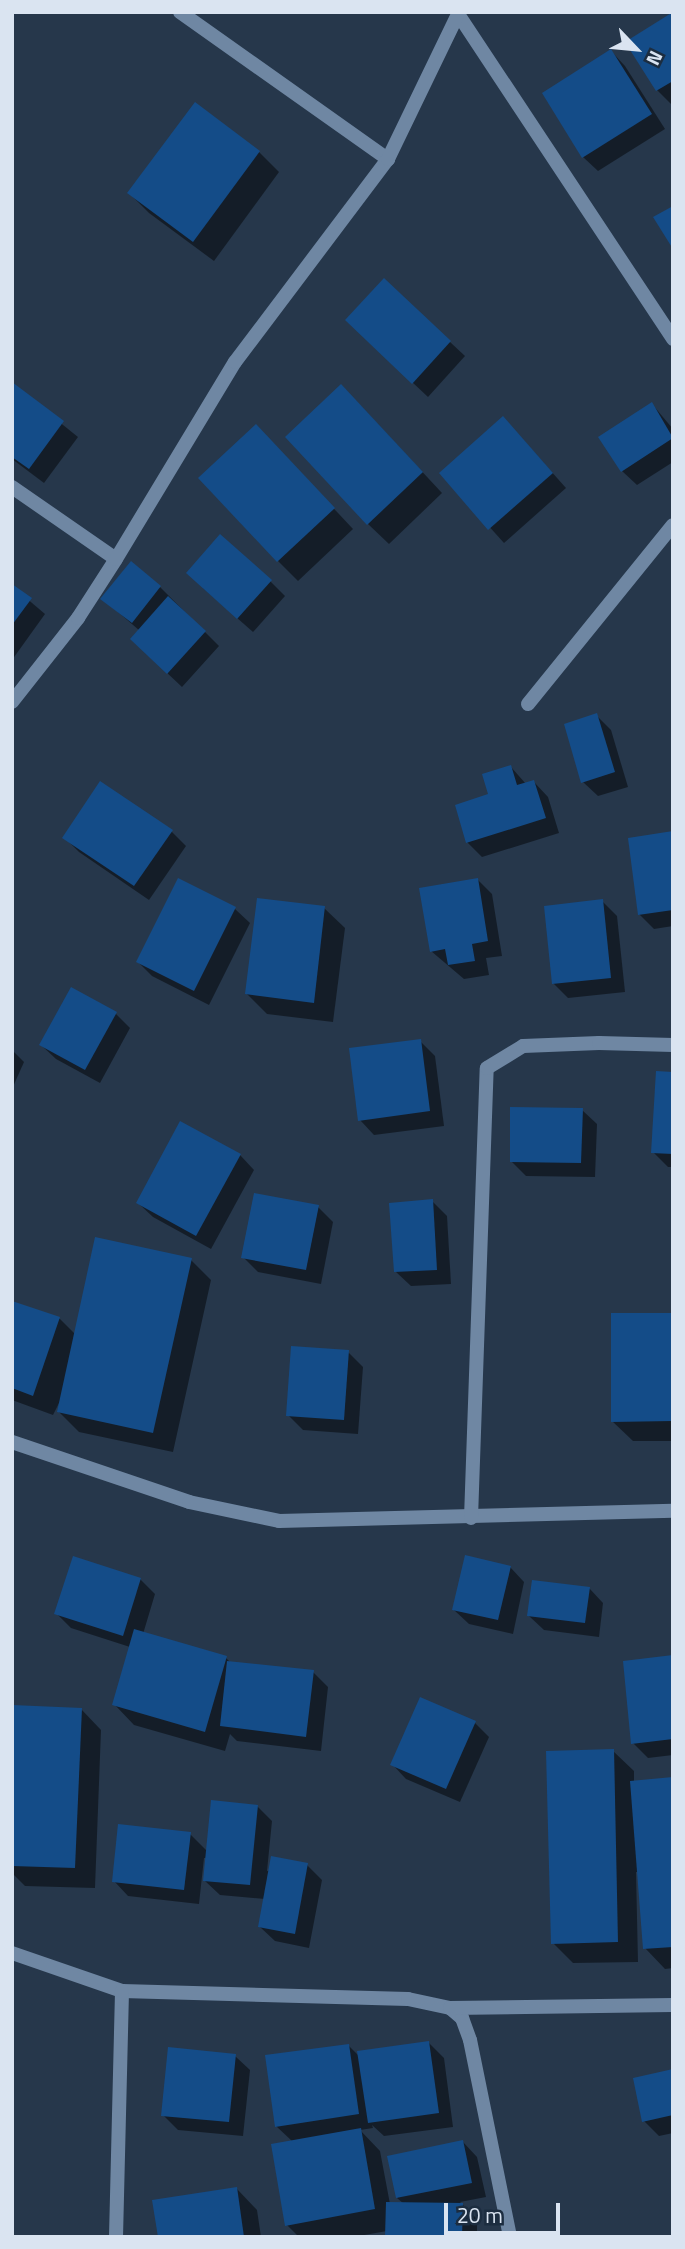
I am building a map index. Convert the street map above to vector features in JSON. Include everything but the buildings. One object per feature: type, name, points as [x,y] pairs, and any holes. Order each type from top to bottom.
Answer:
[{"type":"street","points":[[180,12],[388,159]]},
{"type":"street","points":[[12,702],[78,618],[235,362],[388,159],[458,13]]},
{"type":"street","points":[[458,13],[673,339]]},
{"type":"street","points":[[12,487],[116,559]]},
{"type":"street","points":[[528,704],[673,525]]},
{"type":"street","points":[[471,1518],[487,1068],[523,1046],[599,1042],[673,1045]]},
{"type":"street","points":[[12,1442],[189,1502],[279,1521],[673,1511]]},
{"type":"street","points":[[12,1953],[122,1992],[408,1999],[450,2008],[673,2005]]},
{"type":"street","points":[[116,2237],[122,1992]]},
{"type":"street","points":[[450,2008],[462,2018],[470,2040],[510,2237]]}]
